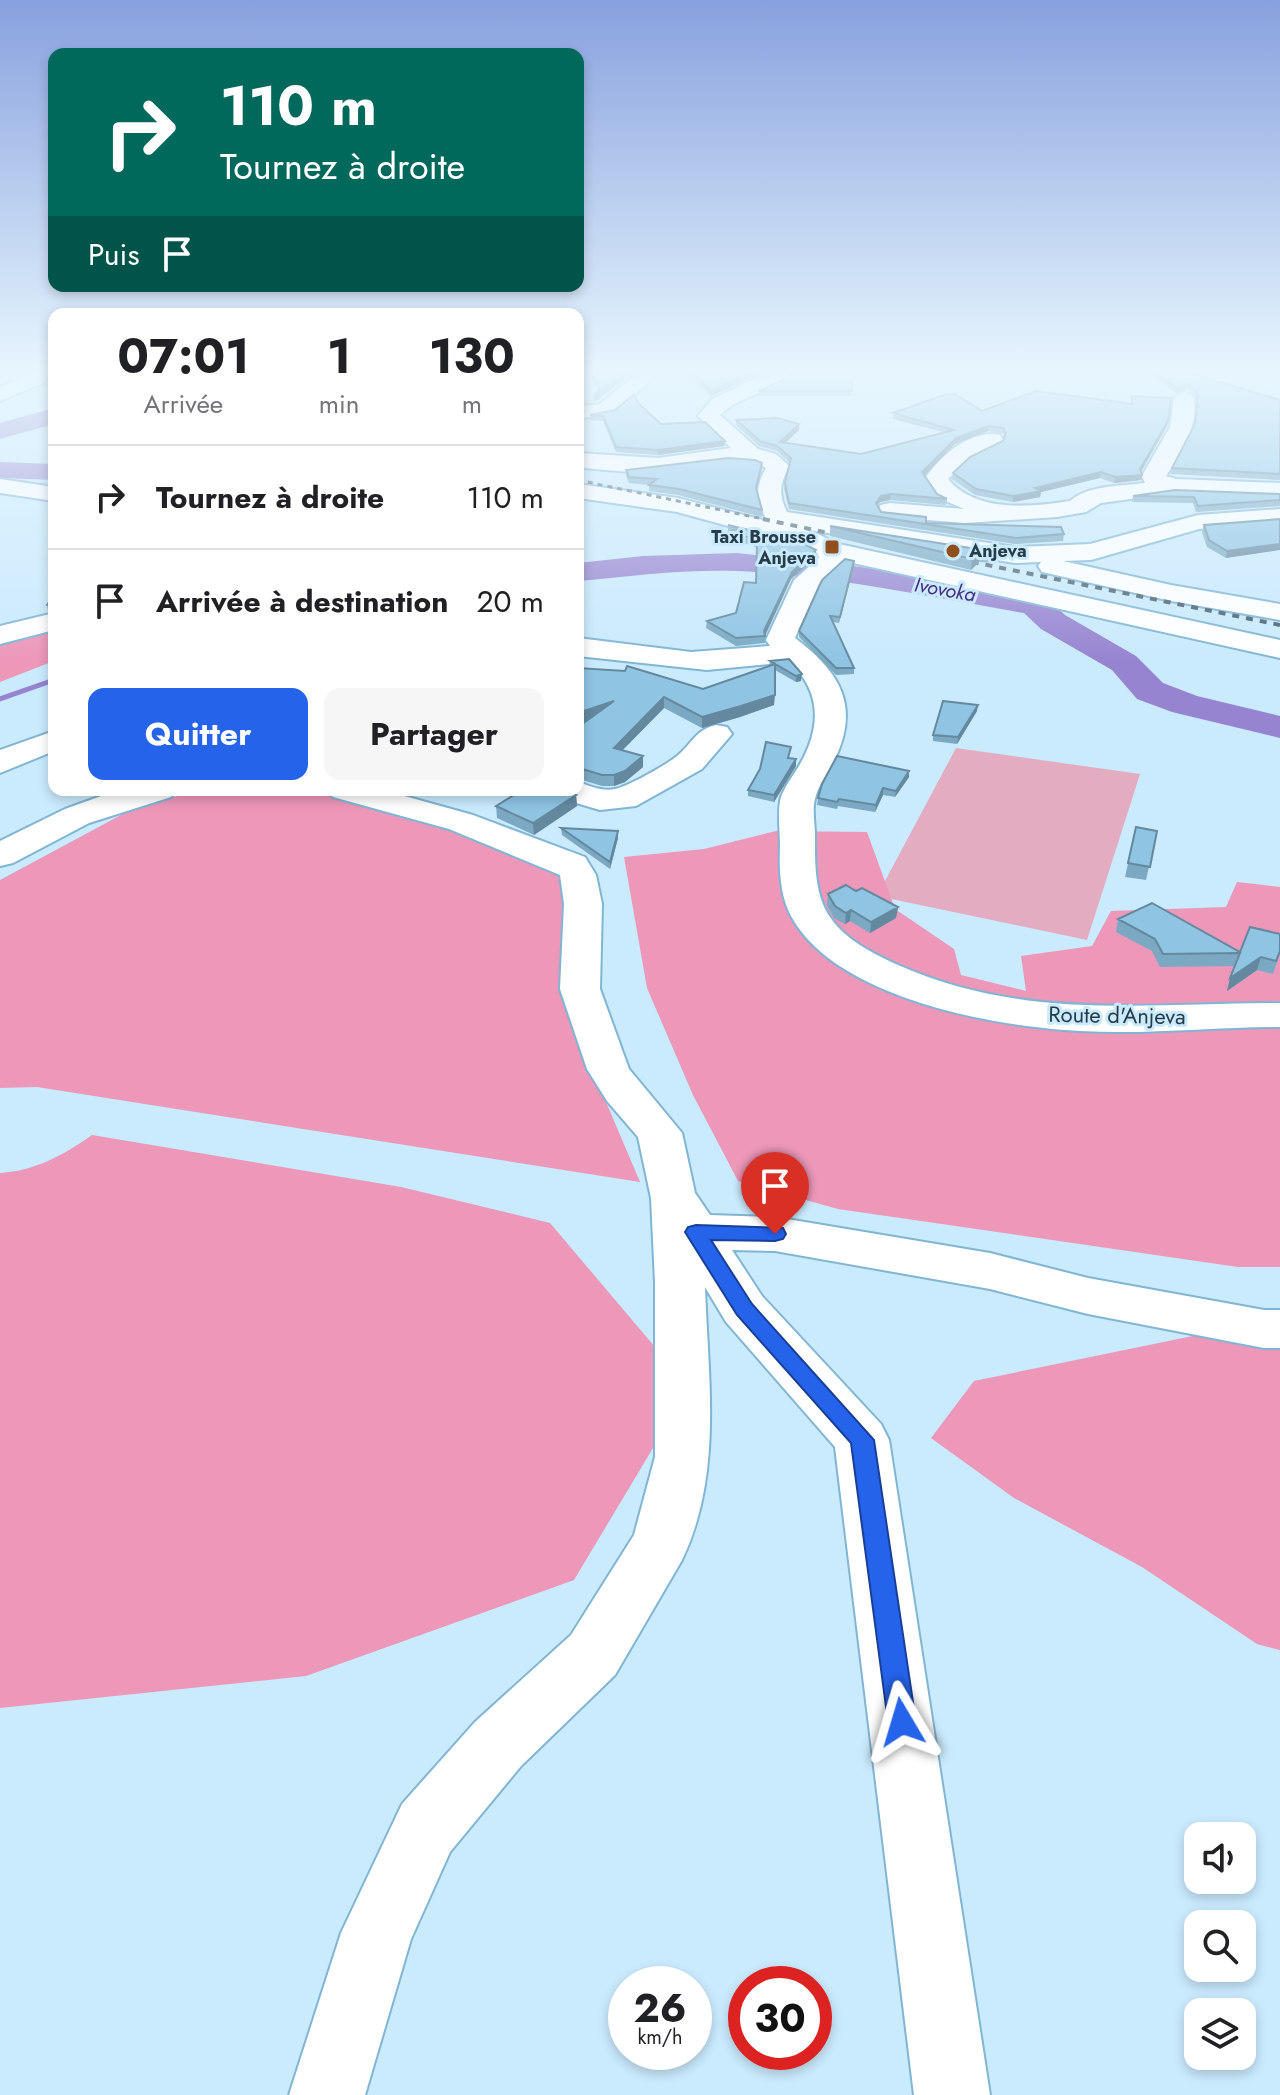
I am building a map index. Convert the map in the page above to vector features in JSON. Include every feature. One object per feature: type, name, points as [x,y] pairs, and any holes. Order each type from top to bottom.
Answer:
[{"type":"street","points":[[778,467],[770,481],[768,497],[778,518],[786,529],[822,549]]},
{"type":"street","points":[[949,467],[936,480],[947,493],[994,514]]},
{"type":"street","points":[[1161,467],[1154,476],[1155,480],[1174,486]]},
{"type":"street","points":[[0,486],[48,493]]},
{"type":"street","points":[[884,509],[965,516],[1077,507],[1085,500],[1100,496],[1174,486],[1280,490]]},
{"type":"street","points":[[584,492],[678,505],[822,549],[999,586],[1076,607],[1280,649]]},
{"type":"street","points":[[1007,555],[1091,552],[1198,522],[1280,516]]},
{"type":"street","points":[[778,518],[1007,555],[1171,593],[1280,612]]},
{"type":"street","points":[[790,647],[807,580],[822,549]]},
{"type":"street","points":[[0,635],[48,623]]},
{"type":"street","points":[[584,634],[702,650],[790,647]]},
{"type":"street","points":[[584,647],[677,660],[733,659],[790,647]]},
{"type":"street","name":"Route d'Anjeva","points":[[790,647],[816,669],[832,704],[831,735],[798,797],[796,865],[801,898],[817,928],[847,956],[923,989],[1003,1010],[1080,1019],[1280,1015]]},
{"type":"street","points":[[584,795],[600,800],[624,799],[690,762],[704,743],[716,734]]},
{"type":"street","points":[[0,763],[24,750],[48,743]]},
{"type":"street","points":[[0,855],[42,831],[136,796]]},
{"type":"street","points":[[367,796],[461,822],[572,865],[578,875],[583,904],[580,989],[608,1069],[622,1091],[660,1133],[684,1213],[744,1309],[862,1440],[952,2095]]},
{"type":"street","points":[[684,1213],[775,1234],[990,1271],[1088,1296],[1264,1329],[1280,1329]]},
{"type":"street","points":[[327,2095],[377,1933],[426,1828],[498,1744],[593,1655],[661,1542],[683,1457],[680,1282],[684,1213]]},
{"type":"shaded area","points":[[48,626],[48,663],[0,682],[0,637]]},
{"type":"shaded area","points":[[956,748],[1140,774],[1087,940],[877,896]]},
{"type":"shaded area","points":[[178,796],[339,796],[571,851],[567,1010],[640,1182],[37,1087],[0,1088],[0,880],[134,808]]},
{"type":"shaded area","points":[[776,831],[867,832],[895,909],[954,949],[961,975],[1026,991],[1021,956],[1092,946],[1111,911],[1226,907],[1237,882],[1280,887],[1280,1267],[1238,1267],[838,1209],[738,1181],[693,1095],[647,988],[624,857],[704,849]]},
{"type":"shaded area","points":[[92,1135],[401,1187],[550,1223],[660,1353],[653,1448],[574,1580],[306,1676],[0,1708],[0,1173],[49,1161]]},
{"type":"shaded area","points":[[1280,1318],[1280,1650],[1257,1644],[1142,1567],[1014,1498],[931,1438],[974,1381]]},
{"type":"building","points":[[653,467],[761,467],[756,488],[762,510],[679,489],[649,485],[657,479],[629,477],[626,470]]},
{"type":"building","points":[[789,467],[927,467],[922,472],[937,494],[947,499],[891,494],[881,496],[876,503],[881,512],[926,517],[926,523],[1061,527],[1064,534],[1016,538],[789,503],[785,483]]},
{"type":"building","points":[[960,467],[1141,467],[1142,475],[1115,477],[1101,472],[1035,488],[1041,491],[1013,496],[976,489],[953,473]]},
{"type":"building","points":[[1280,467],[1280,474],[1172,468]]},
{"type":"building","points":[[1175,490],[1280,494],[1280,500],[1198,506],[1194,497],[1133,496]]},
{"type":"building","points":[[1280,519],[1280,544],[1227,551],[1209,540],[1204,525]]},
{"type":"building","points":[[728,525],[800,542],[816,550],[792,572],[764,631],[765,636],[736,638],[707,621],[736,613],[744,582],[756,583],[757,540],[730,532],[739,528]]},
{"type":"building","points":[[830,526],[996,552],[981,551],[972,559]]},
{"type":"building","points":[[845,559],[854,561],[840,617],[830,616],[854,668],[836,668],[799,631],[822,580]]},
{"type":"building","points":[[789,659],[802,674],[796,676],[770,661]]},
{"type":"building","points":[[775,664],[775,695],[702,717],[664,697],[614,748],[643,756],[625,771],[614,775],[584,770],[584,723],[614,701],[584,711],[584,668],[625,671],[627,666],[703,689]]},
{"type":"building","points":[[943,701],[978,705],[958,737],[933,735]]},
{"type":"building","points":[[766,742],[791,747],[788,758],[796,759],[774,795],[748,790],[760,769]]},
{"type":"building","points":[[837,756],[909,771],[896,791],[883,788],[876,805],[818,798]]},
{"type":"building","points":[[512,796],[574,796],[533,823],[496,806]]},
{"type":"building","points":[[1136,827],[1157,831],[1150,867],[1128,863]]},
{"type":"building","points":[[561,828],[618,831],[610,862]]},
{"type":"building","points":[[846,885],[856,891],[862,888],[898,907],[871,922],[851,910],[846,913],[835,906],[828,894]]},
{"type":"building","points":[[1152,903],[1240,952],[1250,927],[1280,934],[1280,951],[1276,961],[1261,957],[1230,978],[1240,953],[1163,954],[1155,939],[1118,919]]},
{"type":"waterway","name":"Ivovoka","points":[[0,470],[48,472]]},
{"type":"waterway","name":"Ivovoka","points":[[584,571],[643,565],[737,562],[861,576],[1034,605],[1053,622],[1124,663],[1150,691],[1185,704],[1280,727]]},
{"type":"waterway","points":[[0,699],[48,682]]},
{"type":"railway","points":[[584,481],[773,521]]},
{"type":"railway","points":[[763,519],[852,538]]},
{"type":"railway","points":[[958,559],[1280,625]]},
{"type":"place","name":"Taxi Brousse Anjeva","points":[[832,547]]},
{"type":"place","name":"Anjeva","points":[[953,551]]},
{"type":"route","points":[[775,1234],[696,1232],[744,1309],[836,1407],[862,1440],[902,1722]]}]
